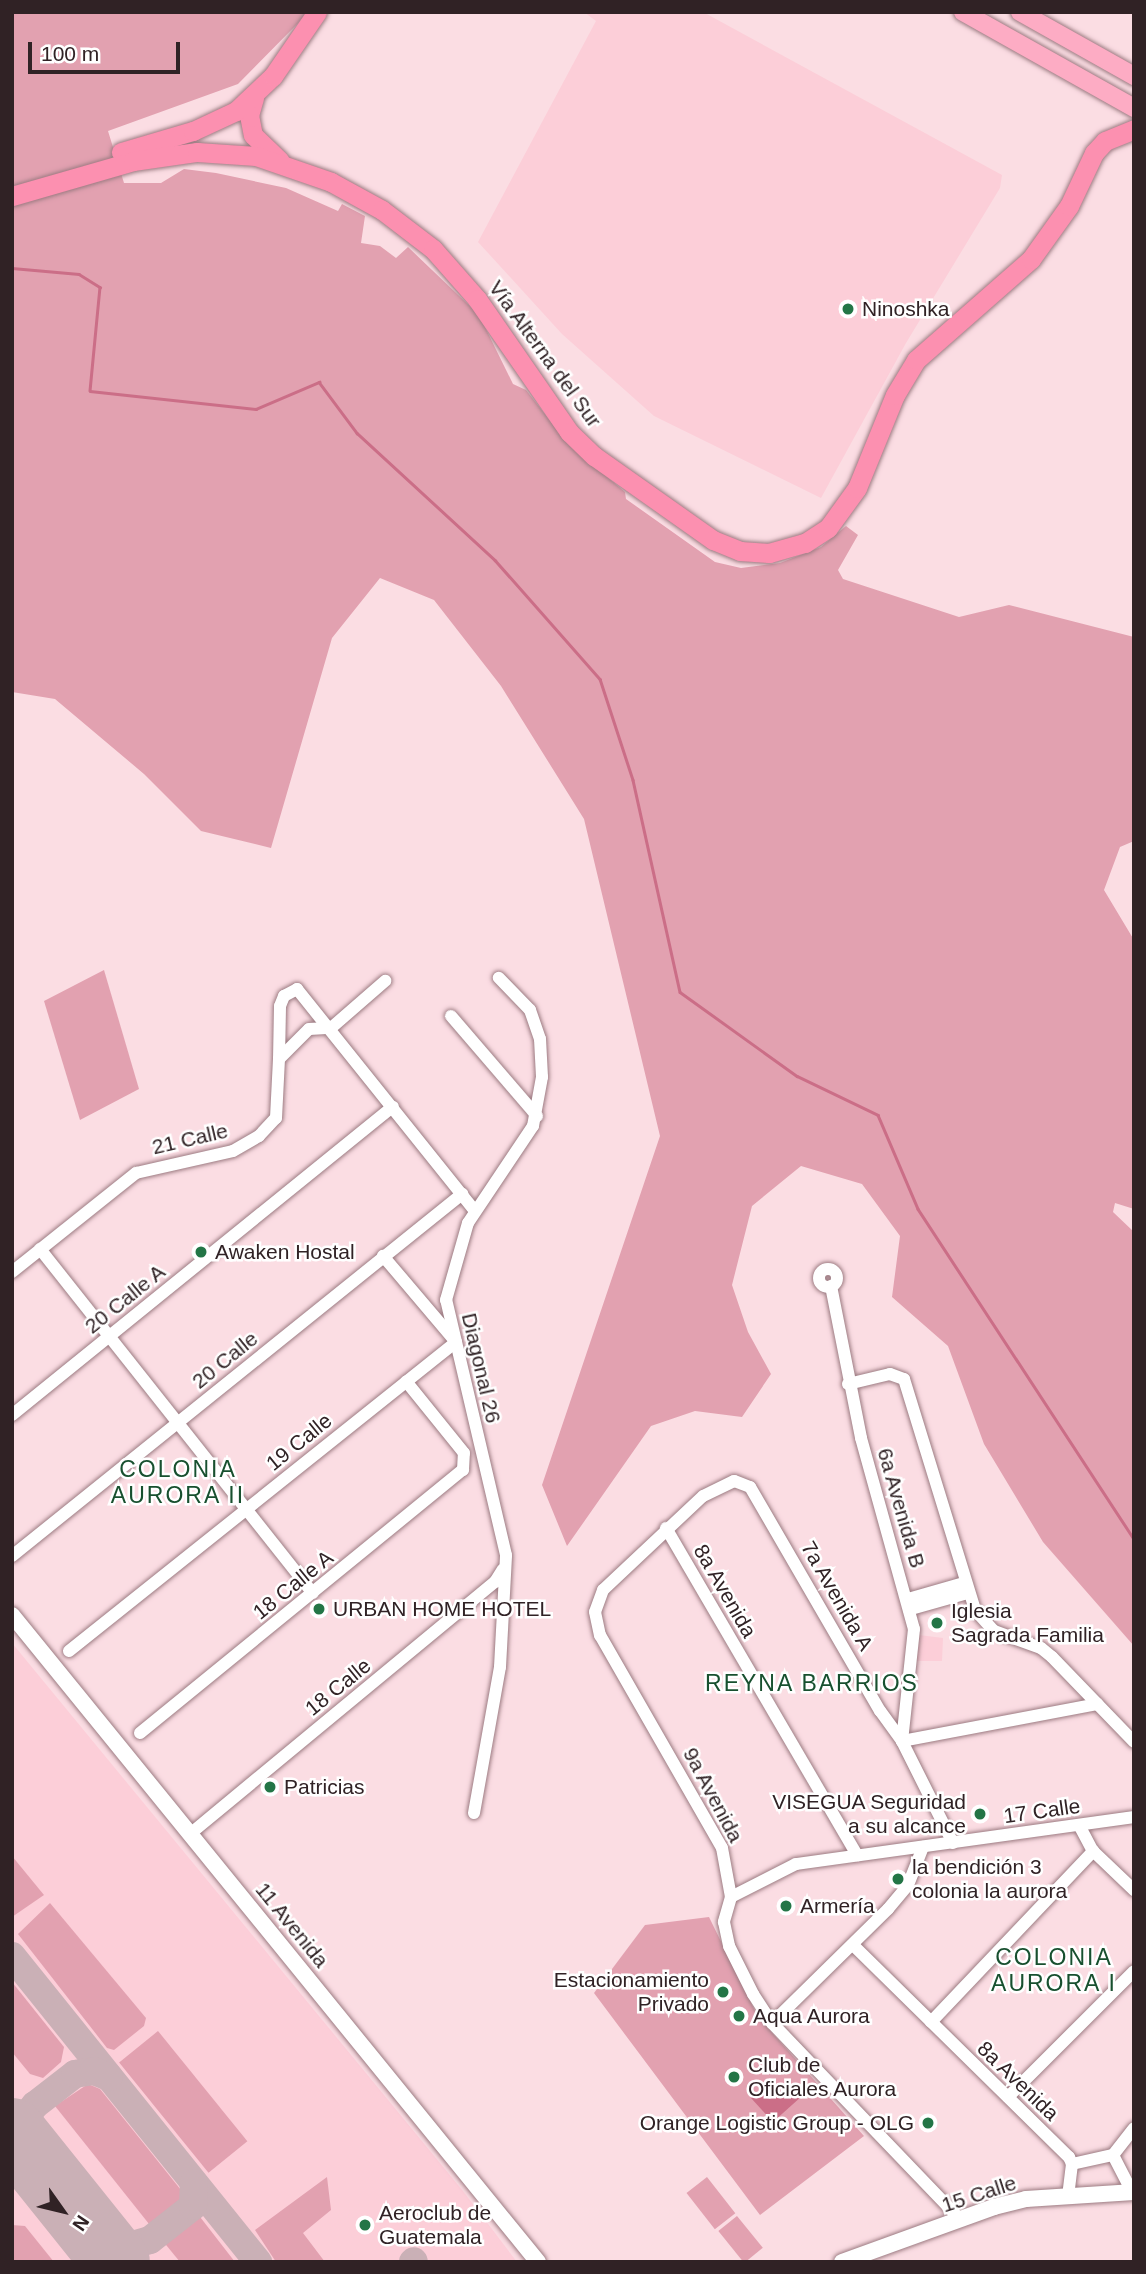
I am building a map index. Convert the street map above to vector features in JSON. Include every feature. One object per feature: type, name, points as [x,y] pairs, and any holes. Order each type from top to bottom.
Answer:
[{"type":"highway","name":"Vía Alterna del Sur","points":[[12,196],[130,156],[219,120],[254,97],[308,30],[317,12]]},
{"type":"highway","points":[[308,30],[327,12]]},
{"type":"highway","points":[[254,97],[249,115],[253,135],[282,163]]},
{"type":"highway","name":"Vía Alterna del Sur","points":[[12,183],[130,156],[197,152],[282,163],[363,198],[433,249],[477,299],[569,432],[615,473],[713,540],[740,551],[769,553],[805,543],[828,528],[857,488],[895,395],[916,360],[1031,259],[1069,206],[1094,153],[1105,141],[1134,129]]},
{"type":"main road","points":[[962,12],[1134,108]]},
{"type":"main road","points":[[1020,12],[1134,76]]},
{"type":"main road","name":"11 Avenida","points":[[12,1615],[538,2262]]},
{"type":"main road","name":"15 Calle","points":[[842,2262],[994,2207],[1068,2195],[1133,2192]]},
{"type":"street","points":[[499,978],[530,1010],[540,1039],[542,1077],[537,1116]]},
{"type":"street","points":[[279,1059],[309,1029],[331,1028],[386,981]]},
{"type":"street","name":"21 Calle","points":[[12,1272],[136,1173],[233,1151],[259,1136],[276,1118],[280,1006],[291,990],[297,989],[331,1028]]},
{"type":"street","points":[[452,1016],[537,1116]]},
{"type":"street","points":[[331,1028],[474,1210]]},
{"type":"street","name":"20 Calle A","points":[[12,1415],[393,1107]]},
{"type":"street","name":"Diagonal 26","points":[[474,1813],[500,1667],[505,1566],[456,1342],[448,1318],[448,1285],[474,1210],[518,1151],[537,1116]]},
{"type":"street","name":"20 Calle","points":[[12,1556],[462,1194]]},
{"type":"street","points":[[40,1249],[313,1593]]},
{"type":"street","points":[[383,1256],[456,1342]]},
{"type":"street","name":"6a Avenida B","points":[[831,1286],[848,1384],[909,1604],[913,1661],[902,1741]]},
{"type":"street","name":"19 Calle","points":[[69,1651],[456,1342]]},
{"type":"street","points":[[848,1384],[900,1376],[907,1384],[966,1588],[994,1631],[1041,1648],[1134,1742]]},
{"type":"street","name":"18 Calle A","points":[[140,1732],[313,1593],[467,1464],[458,1445],[406,1381]]},
{"type":"street","name":"7a Avenida A","points":[[666,1528],[703,1496],[725,1483],[743,1483],[756,1494],[880,1711],[902,1741],[953,1843]]},
{"type":"street","name":"9a Avenida","points":[[666,1528],[603,1590],[595,1612],[600,1634],[722,1848],[731,1892],[724,1922],[729,1946],[772,2023],[961,2220]]},
{"type":"street","name":"8a Avenida","points":[[666,1528],[857,1855]]},
{"type":"street","name":"18 Calle","points":[[190,1834],[495,1583],[505,1566]]},
{"type":"street","points":[[909,1604],[966,1588]]},
{"type":"street","points":[[902,1741],[1098,1704]]},
{"type":"street","name":"17 Calle","points":[[731,1892],[796,1864],[1134,1817]]},
{"type":"street","points":[[1079,1825],[1093,1851],[1134,1890]]},
{"type":"street","points":[[772,2023],[853,1945],[908,1885],[923,1847]]},
{"type":"street","points":[[931,2022],[1093,1851]]},
{"type":"street","name":"8a Avenida","points":[[853,1945],[1008,2097],[1072,2164]]},
{"type":"street","points":[[1008,2097],[1134,1971]]},
{"type":"street","points":[[1068,2195],[1072,2164],[1112,2155],[1134,2128]]},
{"type":"street","points":[[1112,2155],[1133,2192]]},
{"type":"shaded area","points":[[12,12],[309,12],[238,84],[108,131],[124,183],[161,183],[184,169],[216,173],[286,188],[338,211],[342,204],[365,216],[361,243],[380,246],[396,258],[408,247],[479,315],[513,384],[526,390],[569,445],[625,492],[626,499],[715,562],[741,568],[780,563],[821,547],[846,526],[858,535],[838,570],[843,579],[959,617],[1009,605],[1134,637],[1134,841],[1120,847],[1104,890],[1134,940],[1134,1209],[1115,1203],[1113,1212],[1134,1232],[1134,1646],[1043,1542],[984,1444],[948,1346],[892,1297],[900,1236],[862,1184],[801,1166],[752,1206],[732,1285],[748,1332],[771,1374],[742,1417],[695,1411],[651,1426],[567,1546],[542,1485],[660,1136],[584,819],[501,686],[434,600],[380,578],[332,638],[271,848],[201,831],[144,774],[55,699],[12,692]]},
{"type":"shaded area","name":"Ninoshka","points":[[584,12],[703,12],[1002,175],[1000,188],[906,343],[821,498],[654,416],[562,334],[478,242],[596,21]]},
{"type":"shaded area","points":[[104,970],[139,1089],[80,1120],[44,1001]]},
{"type":"shaded area","points":[[919,1635],[943,1638],[942,1661],[916,1661]]},
{"type":"shaded area","points":[[12,1643],[463,2191],[517,2262],[12,2262]]},
{"type":"shaded area","points":[[12,1856],[44,1895],[12,1917]]},
{"type":"shaded area","points":[[50,1903],[146,2018],[144,2026],[114,2050],[107,2048],[18,1934]]},
{"type":"shaded area","name":"Club de Oficiales Aurora","points":[[709,1917],[758,2017],[864,2136],[760,2215],[594,1993],[645,1925]]},
{"type":"shaded area","points":[[12,1982],[64,2047],[61,2062],[43,2078],[30,2074],[12,2052]]},
{"type":"shaded area","points":[[158,2031],[247,2141],[209,2173],[119,2062]]},
{"type":"shaded area","points":[[788,2081],[802,2096],[773,2122],[751,2098],[760,2090],[768,2099]]},
{"type":"shaded area","points":[[88,2084],[100,2089],[185,2195],[184,2204],[153,2229],[55,2106]]},
{"type":"shaded area","points":[[327,2177],[331,2210],[303,2233],[325,2262],[276,2262],[255,2230]]},
{"type":"shaded area","points":[[707,2177],[735,2213],[715,2229],[687,2193]]},
{"type":"shaded area","points":[[197,2213],[235,2262],[180,2262],[162,2240]]},
{"type":"shaded area","points":[[737,2216],[763,2248],[743,2262],[718,2231]]},
{"type":"shaded area","points":[[12,2225],[25,2226],[54,2262],[12,2262]]},
{"type":"waterway","points":[[12,268],[79,274],[100,287],[90,391],[256,409],[319,382],[357,433],[495,560],[600,679],[633,780],[680,992],[797,1076],[878,1115],[918,1209],[1134,1539]]},
{"type":"taxiway","points":[[12,1956],[258,2262]]},
{"type":"taxiway","points":[[18,2139],[19,2126],[35,2105],[75,2074],[94,2071],[109,2077]]},
{"type":"taxiway","points":[[95,2235],[122,2248],[150,2240],[193,2206],[194,2183]]},
{"type":"runway","points":[[12,2132],[116,2262]]},
{"type":"place","name":"Ninoshka","points":[[848,309]]},
{"type":"place","name":"Awaken Hostal","points":[[201,1252]]},
{"type":"place","name":"URBAN HOME HOTEL","points":[[319,1609]]},
{"type":"place","name":"Iglesia Sagrada Familia","points":[[937,1623]]},
{"type":"place","name":"Patricias","points":[[270,1787]]},
{"type":"place","name":"VISEGUA Seguridad a su alcance","points":[[980,1814]]},
{"type":"place","name":"la bendición 3 colonia la aurora","points":[[898,1879]]},
{"type":"place","name":"Armería","points":[[786,1906]]},
{"type":"place","name":"Estacionamiento Privado","points":[[723,1992]]},
{"type":"place","name":"Aqua Aurora","points":[[739,2016]]},
{"type":"place","name":"Club de Oficiales Aurora","points":[[734,2077]]},
{"type":"place","name":"Orange Logistic Group - OLG","points":[[928,2123]]},
{"type":"place","name":"Aeroclub de Guatemala","points":[[365,2225]]},
{"type":"district","name":"COLONIA AURORA II","points":[[178,1482]]},
{"type":"district","name":"REYNA BARRIOS","points":[[812,1683]]},
{"type":"district","name":"COLONIA AURORA I","points":[[1054,1970]]}]
